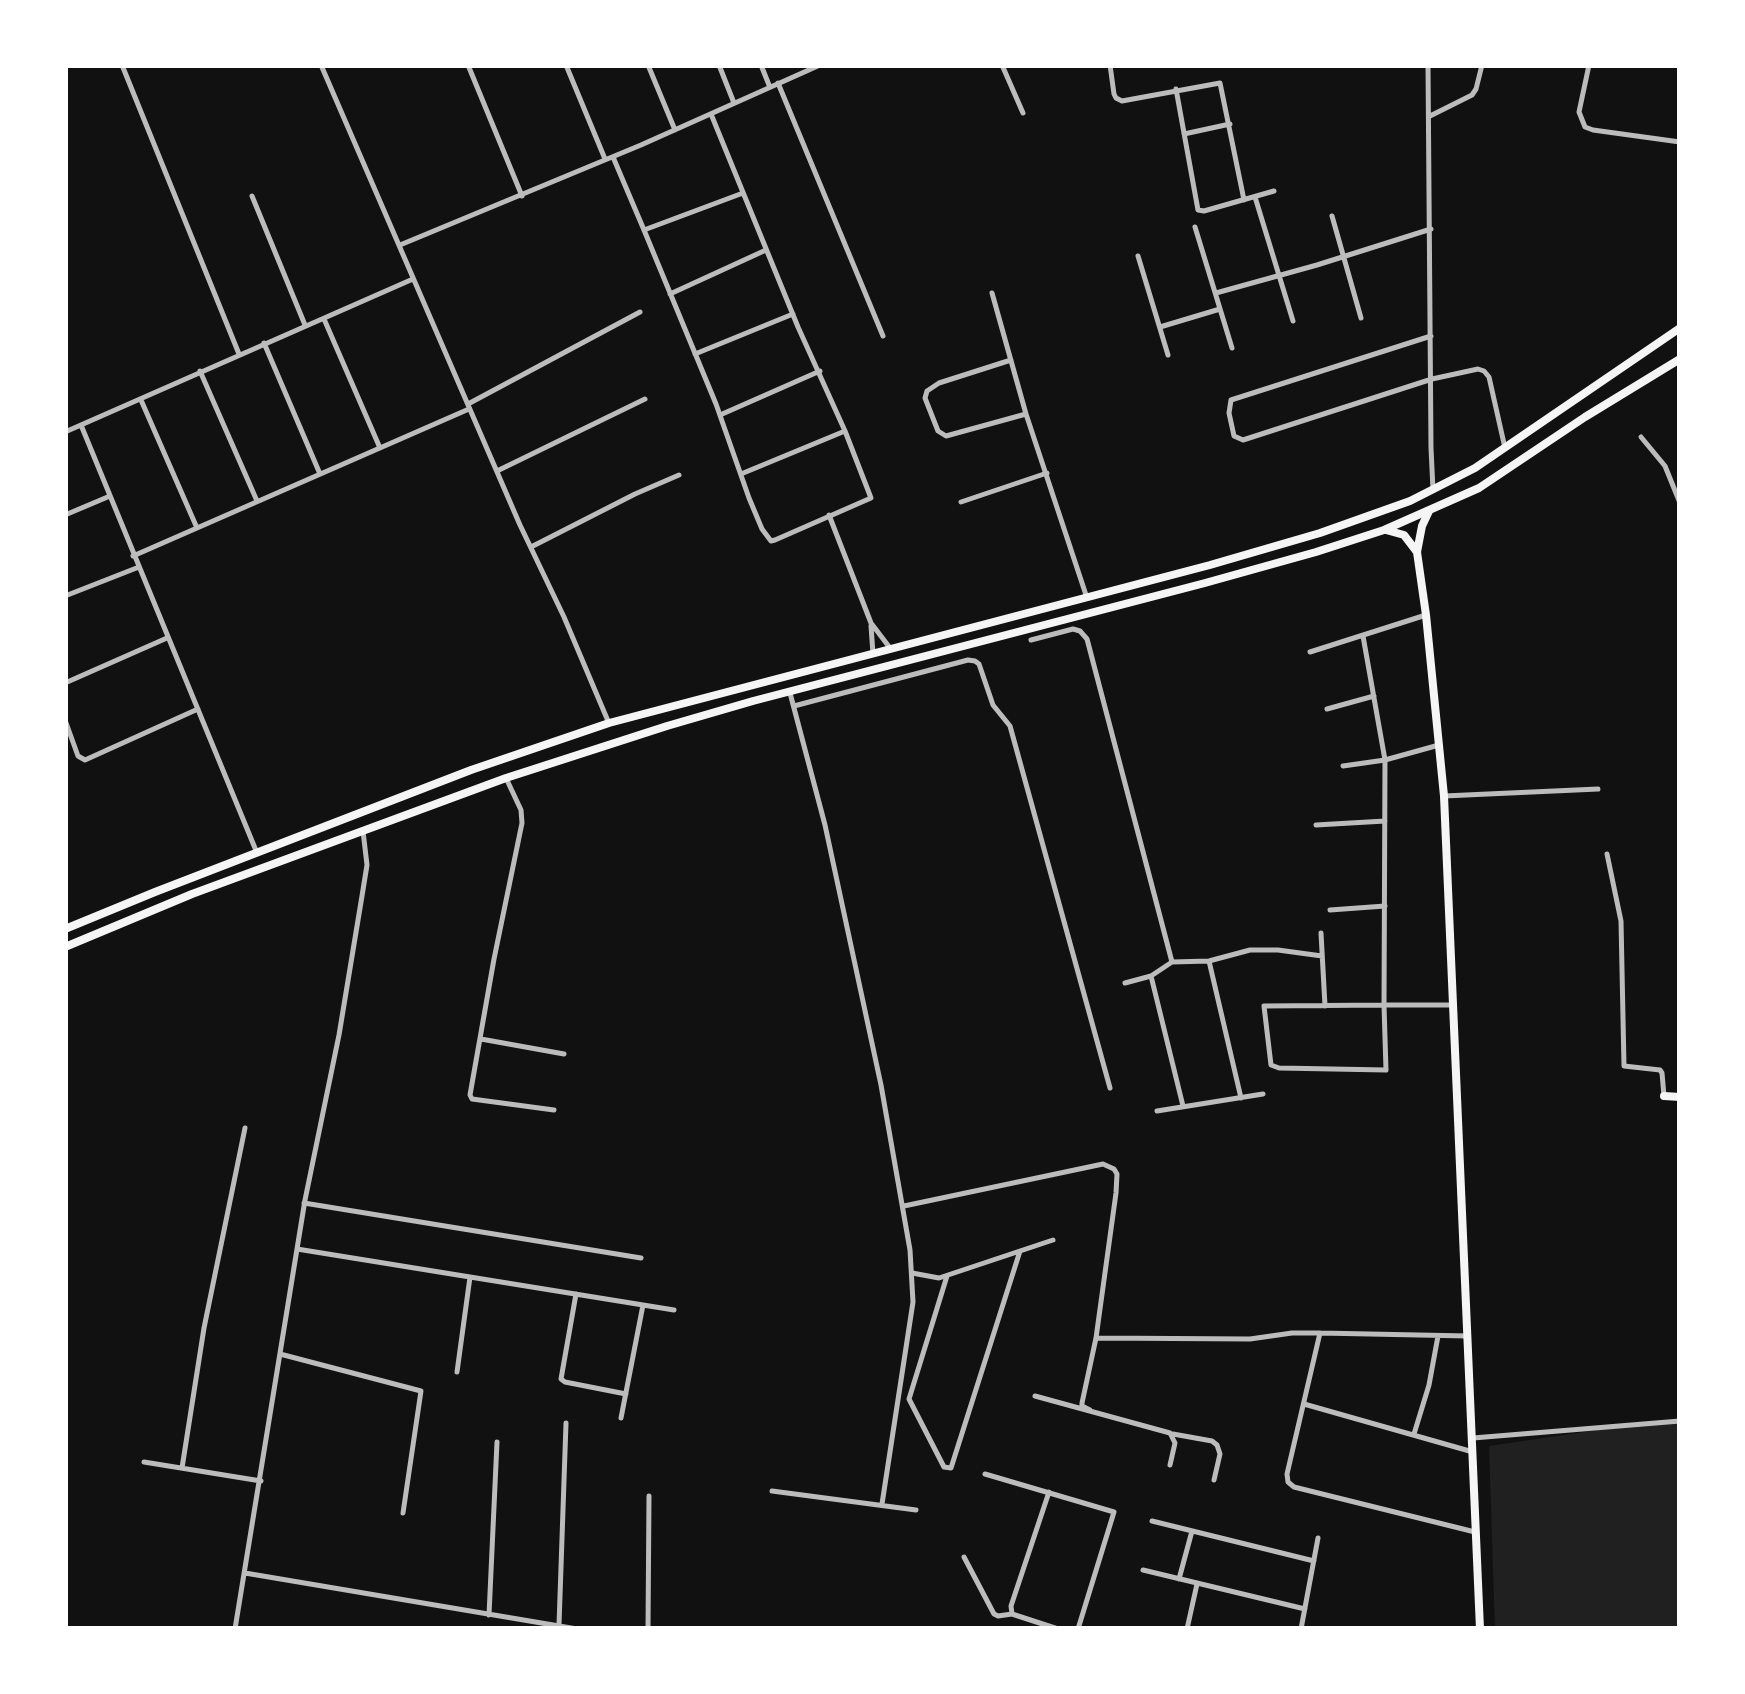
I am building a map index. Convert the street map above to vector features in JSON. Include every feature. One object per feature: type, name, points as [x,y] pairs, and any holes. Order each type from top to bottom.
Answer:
[{"type":"main road","points":[[65,929],[470,770],[609,723],[1320,534],[1410,502],[1475,468],[1680,328]]},
{"type":"main road","points":[[65,947],[192,894],[506,778],[694,718],[1205,583],[1384,530],[1479,488],[1680,359]]},
{"type":"main road","points":[[1430,510],[1419,534],[1418,552],[1444,796],[1480,1629]]},
{"type":"main road","points":[[1384,530],[1404,535],[1418,552]]},
{"type":"main road","points":[[1664,1096],[1680,1098]]},
{"type":"street","points":[[122,65],[239,354]]},
{"type":"street","points":[[321,65],[609,723]]},
{"type":"street","points":[[468,65],[522,196]]},
{"type":"street","points":[[566,65],[644,230],[720,415],[762,530],[770,540],[871,498],[710,114]]},
{"type":"street","points":[[648,65],[675,130]]},
{"type":"street","points":[[719,65],[734,103]]},
{"type":"street","points":[[761,65],[769,87]]},
{"type":"street","points":[[400,245],[610,159],[820,65]]},
{"type":"street","points":[[1002,65],[1024,113]]},
{"type":"street","points":[[1110,65],[1114,94],[1119,100],[1220,83],[1244,200]]},
{"type":"street","points":[[1428,65],[1433,490]]},
{"type":"street","points":[[1430,116],[1472,95],[1482,65]]},
{"type":"street","points":[[1590,65],[1579,112],[1584,126],[1680,142]]},
{"type":"street","points":[[778,83],[883,336]]},
{"type":"street","points":[[1176,90],[1198,210],[1274,191]]},
{"type":"street","points":[[1184,134],[1230,124]]},
{"type":"street","points":[[644,230],[744,193]]},
{"type":"street","points":[[252,196],[305,325]]},
{"type":"street","points":[[1256,197],[1293,321]]},
{"type":"street","points":[[1332,216],[1361,318]]},
{"type":"street","points":[[1196,226],[1232,348]]},
{"type":"street","points":[[1216,292],[1431,229]]},
{"type":"street","points":[[670,294],[766,250]]},
{"type":"street","points":[[1138,256],[1168,355]]},
{"type":"street","points":[[65,432],[413,279]]},
{"type":"street","points":[[992,293],[1026,414],[1087,598]]},
{"type":"street","points":[[1160,327],[1220,309]]},
{"type":"street","points":[[133,556],[469,406],[640,312]]},
{"type":"street","points":[[695,354],[792,314]]},
{"type":"street","points":[[324,319],[380,448]]},
{"type":"street","points":[[1432,336],[1231,400],[1228,413],[1234,436],[1243,440],[1432,379],[1475,369],[1487,374],[1505,448]]},
{"type":"street","points":[[264,343],[320,474]]},
{"type":"street","points":[[1011,360],[939,383],[924,398],[938,431],[946,436],[1026,414]]},
{"type":"street","points":[[200,371],[258,502]]},
{"type":"street","points":[[720,415],[820,371]]},
{"type":"street","points":[[497,471],[645,399]]},
{"type":"street","points":[[141,400],[197,528]]},
{"type":"street","points":[[81,426],[257,853]]},
{"type":"street","points":[[741,474],[845,431]]},
{"type":"street","points":[[1641,437],[1665,466],[1680,503]]},
{"type":"street","points":[[961,502],[1046,473]]},
{"type":"street","points":[[532,547],[679,475]]},
{"type":"street","points":[[65,515],[110,496]]},
{"type":"street","points":[[830,515],[871,623],[892,650]]},
{"type":"street","points":[[65,596],[139,567]]},
{"type":"street","points":[[1310,652],[1426,614]]},
{"type":"street","points":[[871,623],[872,654]]},
{"type":"street","points":[[1031,640],[1073,629],[1087,639],[1172,962]]},
{"type":"street","points":[[1362,636],[1385,760],[1384,1005],[1386,1070],[1271,1065],[1264,1006],[1325,1006],[1384,1005],[1454,1004]]},
{"type":"street","points":[[65,683],[168,637]]},
{"type":"street","points":[[794,706],[968,660],[979,664],[993,705],[1010,726],[1110,1088]]},
{"type":"street","points":[[790,692],[829,844],[881,1084],[912,1273],[912,1302],[882,1504]]},
{"type":"street","points":[[1327,709],[1374,696]]},
{"type":"street","points":[[65,720],[78,756],[84,760],[198,709]]},
{"type":"street","points":[[1343,766],[1385,760],[1439,745]]},
{"type":"street","points":[[506,778],[521,810],[522,823],[494,959],[472,1098],[554,1110]]},
{"type":"street","points":[[1444,796],[1598,789]]},
{"type":"street","points":[[1316,825],[1385,822]]},
{"type":"street","points":[[235,1629],[304,1203],[340,1035],[365,881],[362,831]]},
{"type":"street","points":[[1607,854],[1621,921],[1624,1066],[1660,1070],[1664,1096]]},
{"type":"street","points":[[1330,910],[1385,906]]},
{"type":"street","points":[[1321,934],[1325,1006]]},
{"type":"street","points":[[1126,983],[1151,976],[1172,962],[1209,961],[1259,949],[1322,956]]},
{"type":"street","points":[[1209,961],[1241,1098]]},
{"type":"street","points":[[1151,976],[1183,1106]]},
{"type":"street","points":[[482,1040],[564,1054]]},
{"type":"street","points":[[1157,1110],[1263,1094]]},
{"type":"street","points":[[182,1468],[204,1328],[245,1128]]},
{"type":"street","points":[[904,1206],[1103,1164],[1111,1166],[1116,1174],[1116,1192],[1096,1338],[1082,1403],[1090,1410]]},
{"type":"street","points":[[304,1203],[642,1258]]},
{"type":"street","points":[[912,1273],[940,1278],[1053,1240]]},
{"type":"street","points":[[297,1249],[674,1310]]},
{"type":"street","points":[[947,1276],[910,1398],[944,1468],[951,1468],[1020,1252]]},
{"type":"street","points":[[457,1372],[470,1277]]},
{"type":"street","points":[[576,1294],[561,1379],[626,1394]]},
{"type":"street","points":[[622,1418],[643,1305]]},
{"type":"street","points":[[1096,1338],[1250,1339],[1292,1333],[1468,1336]]},
{"type":"street","points":[[1320,1333],[1286,1474],[1288,1482],[1294,1487],[1475,1532]]},
{"type":"street","points":[[1414,1434],[1438,1336]]},
{"type":"street","points":[[280,1354],[421,1391],[403,1513]]},
{"type":"street","points":[[1035,1396],[1212,1442],[1220,1454],[1214,1480]]},
{"type":"street","points":[[1304,1404],[1473,1452]]},
{"type":"street","points":[[1473,1438],[1680,1421]]},
{"type":"street","points":[[559,1626],[566,1423]]},
{"type":"street","points":[[1170,1433],[1175,1443],[1170,1465]]},
{"type":"street","points":[[489,1614],[498,1442]]},
{"type":"street","points":[[144,1462],[260,1480]]},
{"type":"street","points":[[984,1474],[1114,1512],[1078,1629]]},
{"type":"street","points":[[772,1491],[916,1510]]},
{"type":"street","points":[[1012,1614],[1014,1593],[1049,1492]]},
{"type":"street","points":[[648,1629],[650,1496]]},
{"type":"street","points":[[1152,1521],[1314,1562]]},
{"type":"street","points":[[1179,1579],[1192,1531]]},
{"type":"street","points":[[1301,1629],[1318,1538]]},
{"type":"street","points":[[964,1557],[994,1614],[1012,1614],[1058,1629]]},
{"type":"street","points":[[1143,1570],[1305,1609]]},
{"type":"street","points":[[245,1573],[576,1629]]},
{"type":"street","points":[[1187,1629],[1198,1584]]},
{"type":"shaded area","points":[[1680,1418],[1680,1629],[1495,1629],[1489,1446]]}]
